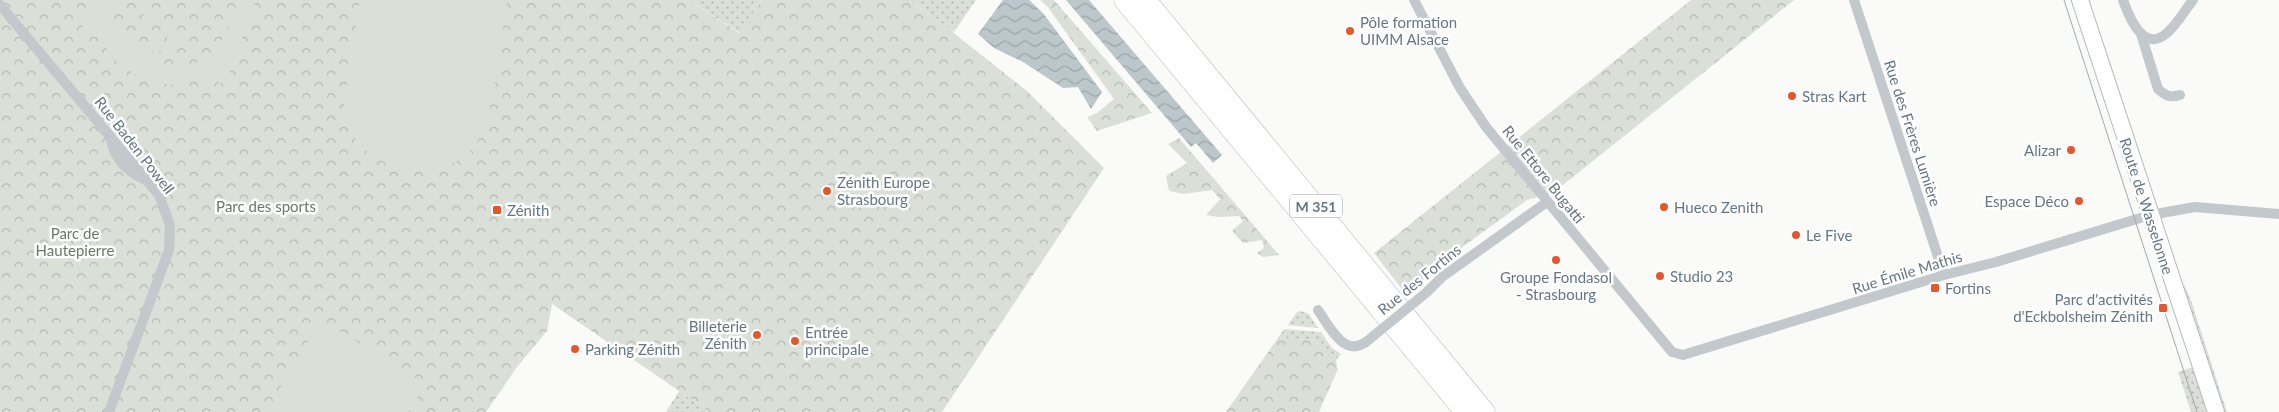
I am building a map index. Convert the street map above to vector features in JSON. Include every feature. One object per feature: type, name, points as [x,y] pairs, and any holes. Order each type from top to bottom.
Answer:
[{"type":"highway","points":[[1116,0],[1159,43]]},
{"type":"highway","name":"M 351","points":[[1124,0],[1464,412]]},
{"type":"highway","name":"M 351","points":[[1146,0],[1485,412]]},
{"type":"main road","name":"Route de Wasselonne","points":[[2080,0],[2216,412]]},
{"type":"street","name":"Rue Ettore Bugatti","points":[[1414,0],[1460,88],[1486,127],[1672,352]]},
{"type":"street","name":"Rue des Frères Lumière","points":[[1854,0],[1944,275]]},
{"type":"street","points":[[2123,0],[2131,22],[2141,34],[2158,89],[2164,95],[2172,98],[2180,95]]},
{"type":"street","points":[[2141,34],[2156,38],[2168,32],[2193,0]]},
{"type":"street","name":"Rue Baden Powell","points":[[0,5],[110,135],[114,153],[130,173],[148,182],[159,195],[166,210],[170,225],[169,250],[109,412]]},
{"type":"street","name":"Rue des Fortins","points":[[1318,310],[1342,343],[1350,347],[1360,346],[1427,292],[1442,277],[1547,202]]},
{"type":"street","name":"Rue Émile Mathis","points":[[1672,352],[1683,355],[1944,275],[2150,215],[2195,208],[2279,214]]},
{"type":"green space","points":[[0,0],[689,0],[739,33],[762,0],[909,0],[954,32],[951,31],[1027,91],[1104,168],[942,412],[710,412],[552,304],[547,331],[517,367],[486,412],[0,412]]},
{"type":"green space","points":[[92,0],[111,0],[110,12],[115,29],[126,41],[150,57],[164,24],[170,26],[156,60],[157,62],[172,27],[178,30],[163,65],[176,68],[190,65],[209,55],[227,30],[239,0],[256,0],[225,85],[205,77],[173,85],[143,80],[120,65],[108,52],[101,39],[81,31]]},
{"type":"green space","points":[[360,0],[507,0],[493,96],[488,115],[483,132],[476,144],[463,157],[447,166],[430,170],[412,170],[394,166],[378,159],[363,148],[352,134],[348,127],[344,104]]},
{"type":"green space","points":[[689,0],[762,0],[740,33]]},
{"type":"green space","points":[[909,0],[976,0],[954,32]]},
{"type":"green space","points":[[1040,0],[1054,0],[1152,113],[1097,131],[1087,117],[1097,113],[1114,99],[1047,6]]},
{"type":"green space","points":[[1691,0],[1794,0],[1553,193],[1527,200],[1435,267],[1408,297],[1374,253]]},
{"type":"green space","points":[[145,11],[155,15],[147,30],[139,25]]},
{"type":"green space","points":[[1179,138],[1279,255],[1263,257],[1257,253],[1264,248],[1262,240],[1243,243],[1232,231],[1243,221],[1239,216],[1218,217],[1206,215],[1220,199],[1212,190],[1184,194],[1169,191],[1166,176],[1187,163],[1168,144]]},
{"type":"green space","points":[[2181,285],[2184,285],[2190,297],[2227,412],[2222,412]]},
{"type":"green space","points":[[1301,311],[1309,314],[1318,328],[1288,325],[1297,312]]},
{"type":"green space","points":[[321,320],[426,384],[409,412],[266,412]]},
{"type":"green space","points":[[1284,329],[1321,332],[1332,348],[1341,354],[1336,360],[1337,368],[1315,340],[1278,338]]},
{"type":"green space","points":[[1278,338],[1315,340],[1338,369],[1319,412],[1226,412]]},
{"type":"green space","points":[[2196,366],[2210,412],[2191,412],[2178,372]]},
{"type":"green space","points":[[679,391],[710,412],[666,412]]},
{"type":"water","points":[[1003,0],[1029,0],[1043,13],[1102,92],[1091,109],[1078,87],[1063,88],[1023,62],[994,48],[978,34]]},
{"type":"water","points":[[1066,0],[1089,0],[1222,155],[1213,163],[1196,143],[1191,147]]},
{"type":"tram line","points":[[2064,0],[2197,412]]},
{"type":"place","name":"Pôle formation UIMM Alsace","points":[[1350,31]]},
{"type":"place","name":"Stras Kart","points":[[1792,96]]},
{"type":"place","name":"Alizar","points":[[2071,150]]},
{"type":"place","name":"Zénith Europe Strasbourg","points":[[827,191]]},
{"type":"place","name":"Espace Déco","points":[[2079,201]]},
{"type":"place","name":"Hueco Zenith","points":[[1664,207]]},
{"type":"place","name":"Zénith","points":[[497,210]]},
{"type":"place","name":"Le Five","points":[[1796,235]]},
{"type":"place","name":"Groupe Fondasol - Strasbourg","points":[[1556,260]]},
{"type":"place","name":"Studio 23","points":[[1660,276]]},
{"type":"place","name":"Fortins","points":[[1935,288]]},
{"type":"place","name":"Parc d'activités d'Eckbolsheim Zénith","points":[[2163,308]]},
{"type":"place","name":"Billeterie Zénith","points":[[757,335]]},
{"type":"place","name":"Entrée principale","points":[[795,341]]},
{"type":"place","name":"Parking Zénith","points":[[575,349]]},
{"type":"park label","name":"Parc des sports","points":[[266,206]]},
{"type":"park label","name":"Parc de Hautepierre","points":[[75,242]]}]
